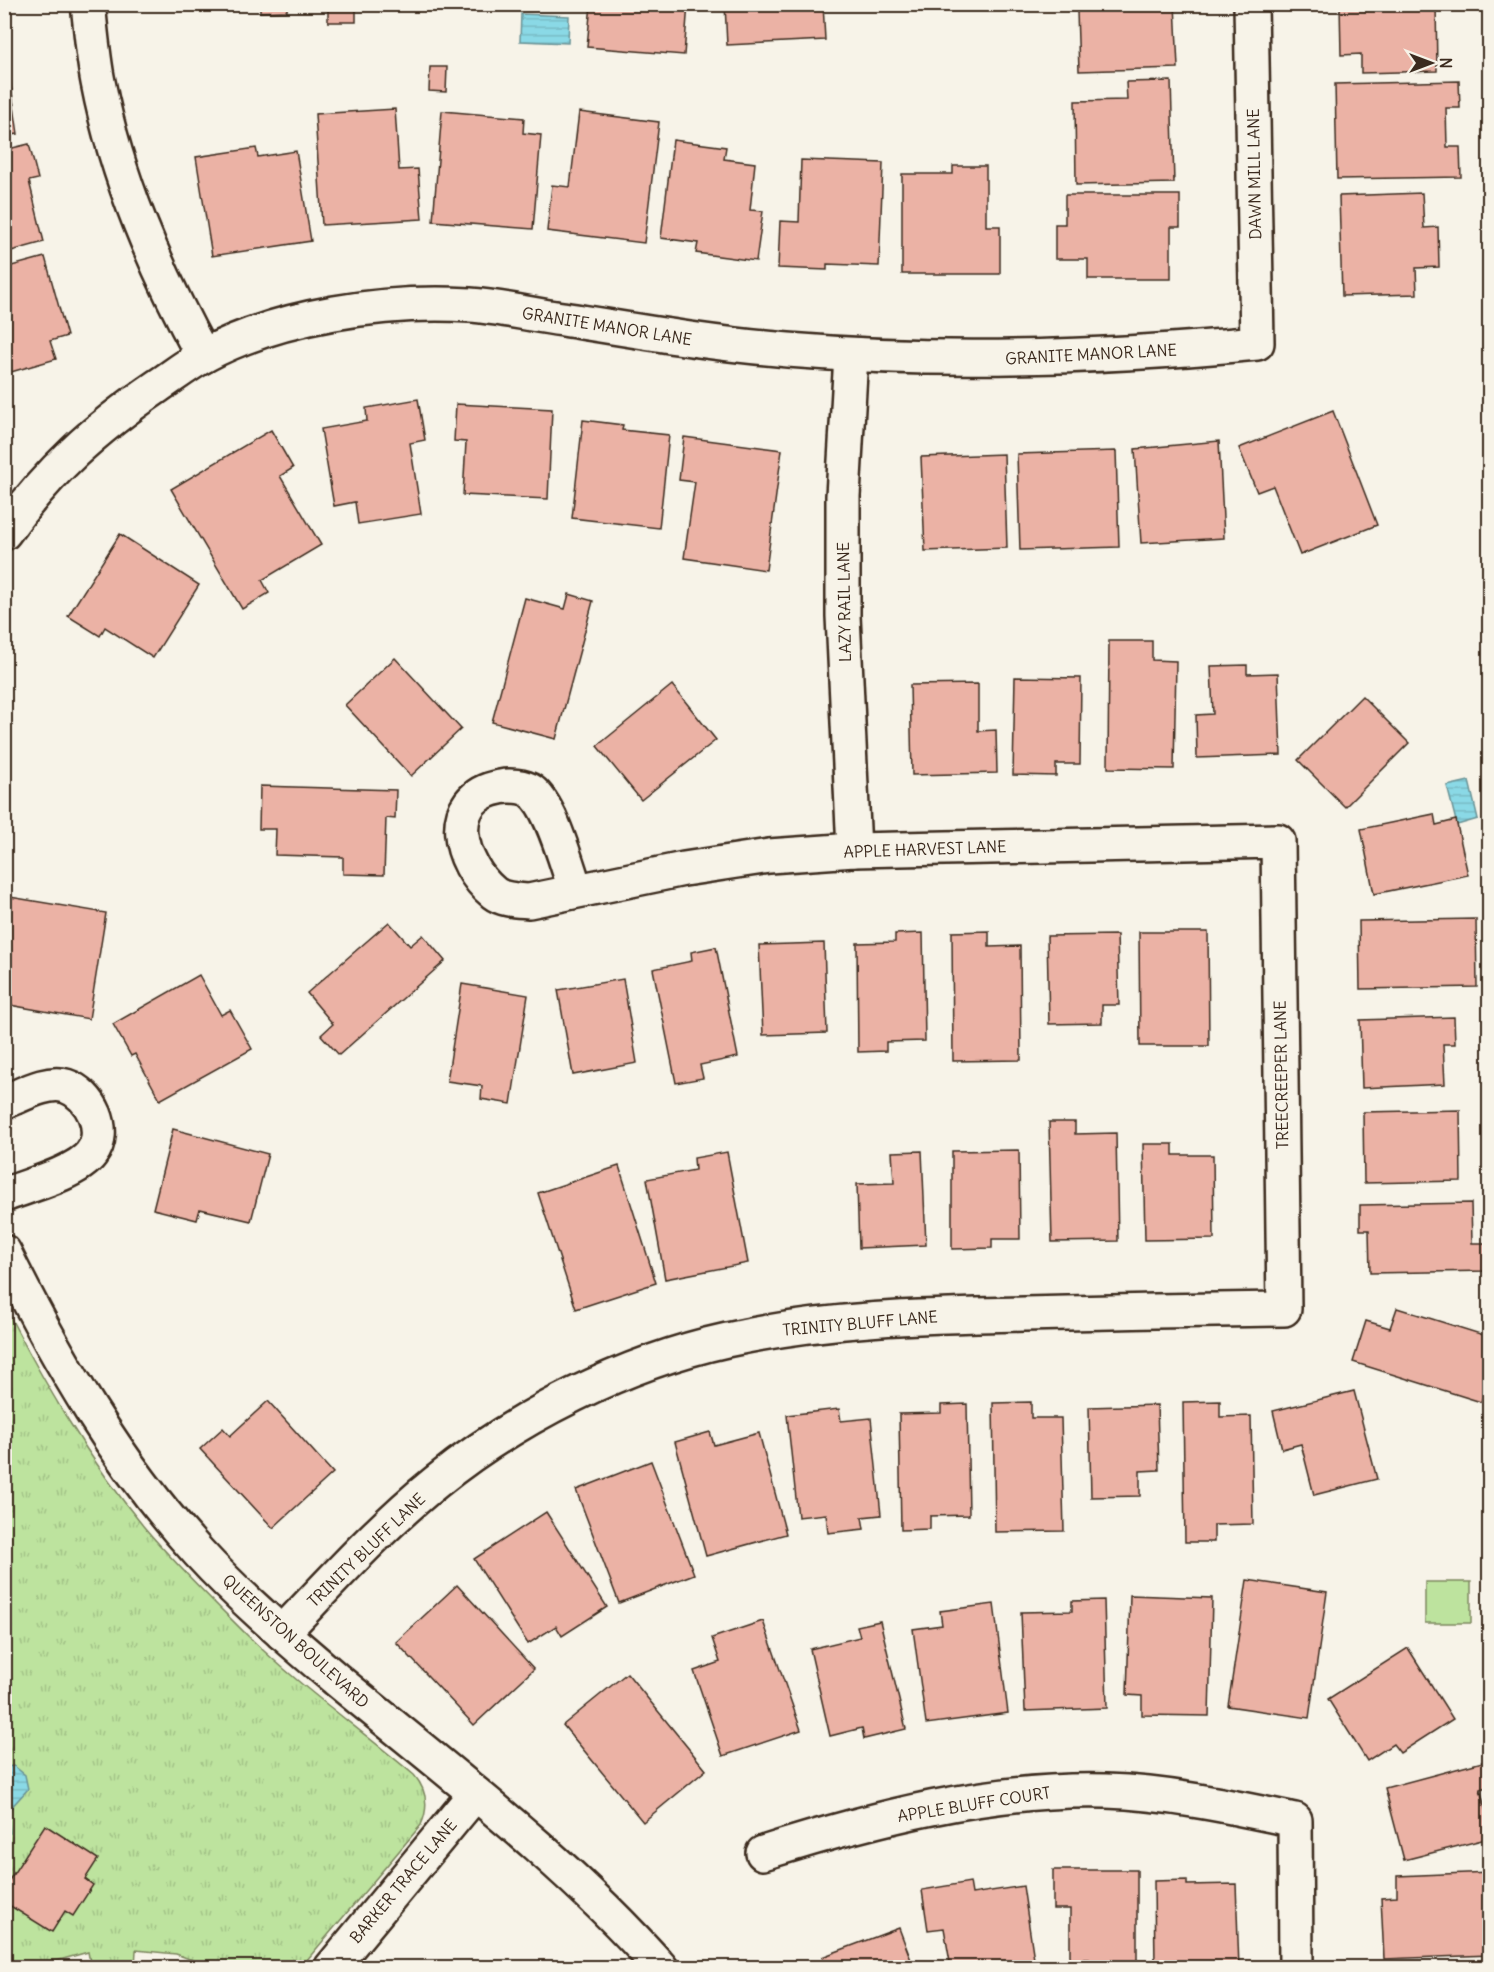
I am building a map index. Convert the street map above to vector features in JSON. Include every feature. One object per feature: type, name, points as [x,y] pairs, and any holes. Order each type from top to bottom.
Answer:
[{"type":"street","points":[[88,4],[97,80],[114,151],[142,232],[170,294],[203,356]]},
{"type":"street","name":"DAWN MILL LANE","points":[[1251,4],[1257,343]]},
{"type":"street","name":"GRANITE MANOR LANE","points":[[13,521],[67,456],[117,414],[203,356],[270,329],[322,316],[406,305],[472,305],[705,342],[851,355],[1003,358],[1094,356],[1257,343]]},
{"type":"street","name":"LAZY RAIL LANE","points":[[851,355],[843,495],[843,616],[854,850]]},
{"type":"street","name":"APPLE HARVEST LANE","points":[[576,891],[684,869],[769,856],[854,850],[1278,841]]},
{"type":"street","name":"TREECREEPER LANE","points":[[1278,841],[1284,1309]]},
{"type":"street","points":[[4,1102],[44,1087],[65,1086],[85,1097],[96,1116],[98,1136],[92,1154],[73,1168],[4,1195]]},
{"type":"street","name":"QUEENSTON BOULEVARD","points":[[4,1252],[81,1395],[143,1486],[200,1554],[282,1633],[574,1880],[661,1968]]},
{"type":"street","name":"TRINITY BLUFF LANE","points":[[282,1633],[381,1530],[437,1481],[488,1445],[565,1399],[644,1365],[725,1340],[826,1323],[902,1317],[1284,1309]]},
{"type":"street","name":"APPLE BLUFF COURT","points":[[763,1853],[832,1831],[942,1805],[1055,1791],[1159,1794],[1295,1820],[1296,1968]]},
{"type":"street","name":"BARKER TRACE LANE","points":[[331,1968],[474,1794]]},
{"type":"green space","points":[[4,1305],[51,1392],[104,1475],[156,1541],[267,1654],[414,1775],[422,1787],[426,1805],[421,1825],[301,1967],[211,1967],[176,1954],[136,1950],[135,1967],[91,1967],[88,1952],[35,1967],[5,1967]]},
{"type":"green space","points":[[1425,1582],[1471,1582],[1471,1623],[1425,1623]]},
{"type":"water","points":[[521,14],[569,16],[568,43],[520,41]]},
{"type":"water","points":[[1469,781],[1478,819],[1457,825],[1447,786]]},
{"type":"water","points":[[14,1766],[25,1775],[28,1789],[8,1811],[10,1833],[5,1835],[5,1767]]},
{"type":"building","points":[[260,4],[287,4],[287,11],[260,12]]},
{"type":"building","points":[[328,4],[356,4],[356,22],[328,22]]},
{"type":"building","points":[[591,4],[688,4],[684,55],[587,47]]},
{"type":"building","points":[[725,4],[823,4],[825,40],[727,45]]},
{"type":"building","points":[[1096,4],[1175,4],[1178,68],[1079,71],[1077,11],[1096,10]]},
{"type":"building","points":[[1340,4],[1436,4],[1437,71],[1361,73],[1361,54],[1341,55]]},
{"type":"building","points":[[4,37],[18,134],[4,136]]},
{"type":"building","points":[[430,67],[447,67],[446,92],[429,91]]},
{"type":"building","points":[[1171,81],[1174,183],[1076,185],[1075,101],[1127,100],[1126,82]]},
{"type":"building","points":[[1459,81],[1460,108],[1446,108],[1447,147],[1460,147],[1461,177],[1337,179],[1335,84]]},
{"type":"building","points":[[395,109],[399,170],[418,169],[422,219],[322,225],[315,114]]},
{"type":"building","points":[[442,111],[524,118],[523,133],[541,135],[533,229],[433,221]]},
{"type":"building","points":[[579,112],[659,122],[644,243],[547,231],[552,185],[570,187]]},
{"type":"building","points":[[673,140],[726,147],[724,159],[755,163],[750,210],[763,211],[756,261],[696,253],[698,243],[661,238]]},
{"type":"building","points":[[29,144],[38,179],[29,181],[44,242],[4,253],[4,150]]},
{"type":"building","points":[[256,148],[258,157],[296,151],[311,241],[212,256],[196,157]]},
{"type":"building","points":[[801,160],[883,163],[879,266],[827,264],[827,270],[778,268],[780,221],[799,222]]},
{"type":"building","points":[[953,166],[986,166],[986,226],[1000,226],[1000,274],[902,274],[902,174],[953,174]]},
{"type":"building","points":[[1422,193],[1424,228],[1438,227],[1439,267],[1416,268],[1417,294],[1342,296],[1339,196]]},
{"type":"building","points":[[1065,195],[1180,195],[1180,227],[1171,227],[1171,279],[1088,279],[1088,259],[1055,259],[1055,224],[1065,224]]},
{"type":"building","points":[[45,257],[67,336],[50,341],[56,359],[4,374],[4,268]]},
{"type":"building","points":[[418,399],[425,440],[410,443],[421,514],[358,524],[355,502],[334,506],[321,429],[367,421],[366,408]]},
{"type":"building","points":[[456,404],[552,409],[548,499],[463,495],[466,442],[454,441]]},
{"type":"building","points":[[1333,411],[1377,525],[1300,555],[1273,486],[1257,492],[1239,448]]},
{"type":"building","points":[[583,420],[623,425],[622,430],[669,435],[659,528],[572,518]]},
{"type":"building","points":[[271,430],[293,468],[280,476],[321,545],[262,580],[269,593],[242,609],[171,489]]},
{"type":"building","points":[[684,437],[782,450],[766,570],[684,558],[695,482],[679,480]]},
{"type":"building","points":[[1219,441],[1224,538],[1141,543],[1135,449]]},
{"type":"building","points":[[1116,451],[1119,547],[1020,550],[1017,454]]},
{"type":"building","points":[[1004,454],[1007,548],[925,551],[921,457]]},
{"type":"building","points":[[120,534],[199,585],[153,658],[105,627],[100,636],[68,616]]},
{"type":"building","points":[[569,594],[593,601],[556,739],[492,722],[525,598],[565,609]]},
{"type":"building","points":[[1109,641],[1152,641],[1152,660],[1176,661],[1174,769],[1108,768]]},
{"type":"building","points":[[395,658],[461,729],[411,776],[345,705]]},
{"type":"building","points":[[1247,665],[1247,674],[1278,673],[1281,755],[1197,758],[1196,715],[1213,714],[1211,666]]},
{"type":"building","points":[[1015,677],[1081,678],[1080,764],[1056,764],[1056,776],[1013,775]]},
{"type":"building","points":[[978,684],[978,731],[996,730],[997,773],[912,775],[910,685]]},
{"type":"building","points":[[672,685],[716,740],[641,800],[597,746]]},
{"type":"building","points":[[1362,696],[1409,743],[1345,807],[1298,760]]},
{"type":"building","points":[[260,786],[396,790],[395,819],[386,818],[384,875],[343,874],[343,857],[275,855],[276,829],[259,829]]},
{"type":"building","points":[[1434,814],[1436,825],[1456,820],[1468,875],[1374,894],[1361,829]]},
{"type":"building","points":[[10,897],[106,913],[89,1019],[4,1004],[4,928]]},
{"type":"building","points":[[1476,919],[1477,987],[1360,989],[1359,921]]},
{"type":"building","points":[[389,922],[410,946],[423,935],[445,961],[339,1055],[321,1035],[333,1024],[307,993]]},
{"type":"building","points":[[989,931],[989,947],[1020,946],[1021,1060],[953,1061],[952,932]]},
{"type":"building","points":[[1139,932],[1208,932],[1209,1046],[1140,1046]]},
{"type":"building","points":[[923,933],[925,1041],[886,1042],[886,1051],[858,1052],[857,943],[895,942],[895,934]]},
{"type":"building","points":[[1117,935],[1119,1005],[1102,1005],[1102,1023],[1049,1024],[1047,936]]},
{"type":"building","points":[[824,943],[827,1033],[763,1035],[759,945]]},
{"type":"building","points":[[716,947],[738,1057],[700,1065],[703,1078],[676,1083],[653,969],[692,961],[691,952]]},
{"type":"building","points":[[199,975],[221,1015],[230,1010],[252,1049],[160,1100],[135,1054],[131,1056],[113,1024]]},
{"type":"building","points":[[623,979],[637,1063],[573,1075],[558,990]]},
{"type":"building","points":[[462,984],[528,995],[511,1104],[481,1099],[482,1086],[447,1081]]},
{"type":"building","points":[[1454,1017],[1455,1044],[1443,1044],[1445,1084],[1362,1088],[1360,1020]]},
{"type":"building","points":[[1460,1110],[1461,1181],[1364,1183],[1363,1112]]},
{"type":"building","points":[[1049,1122],[1075,1122],[1075,1134],[1116,1133],[1118,1241],[1052,1242]]},
{"type":"building","points":[[173,1129],[268,1154],[251,1221],[200,1209],[197,1220],[153,1209]]},
{"type":"building","points":[[1143,1144],[1173,1144],[1173,1155],[1213,1155],[1214,1239],[1145,1240]]},
{"type":"building","points":[[1019,1150],[1020,1239],[992,1239],[992,1248],[952,1249],[952,1151]]},
{"type":"building","points":[[922,1151],[926,1245],[859,1248],[857,1184],[894,1183],[892,1152]]},
{"type":"building","points":[[727,1152],[748,1263],[665,1279],[647,1179],[695,1170],[694,1158]]},
{"type":"building","points":[[619,1166],[656,1283],[576,1309],[538,1193]]},
{"type":"building","points":[[1471,1203],[1472,1243],[1487,1243],[1487,1271],[1370,1273],[1369,1230],[1360,1230],[1360,1205]]},
{"type":"building","points":[[1397,1308],[1490,1337],[1490,1375],[1481,1402],[1353,1362],[1366,1321],[1390,1328]]},
{"type":"building","points":[[1354,1391],[1377,1479],[1314,1495],[1301,1444],[1282,1449],[1273,1411]]},
{"type":"building","points":[[268,1401],[333,1473],[273,1528],[200,1449],[223,1428],[230,1436]]},
{"type":"building","points":[[1220,1401],[1220,1417],[1251,1416],[1253,1524],[1214,1525],[1214,1542],[1185,1542],[1183,1402]]},
{"type":"building","points":[[1031,1402],[1031,1418],[1061,1418],[1064,1531],[995,1532],[993,1403]]},
{"type":"building","points":[[967,1404],[969,1515],[930,1516],[930,1529],[901,1530],[899,1414],[941,1413],[941,1405]]},
{"type":"building","points":[[1157,1405],[1159,1470],[1140,1471],[1140,1496],[1091,1497],[1089,1407]]},
{"type":"building","points":[[839,1409],[841,1421],[871,1418],[881,1515],[862,1517],[864,1529],[828,1533],[826,1514],[798,1517],[787,1415]]},
{"type":"building","points":[[710,1432],[714,1445],[759,1433],[786,1534],[706,1556],[675,1442]]},
{"type":"building","points":[[651,1461],[694,1574],[619,1603],[576,1490]]},
{"type":"building","points":[[546,1512],[607,1607],[562,1636],[556,1626],[528,1644],[474,1559]]},
{"type":"building","points":[[1247,1580],[1327,1592],[1309,1718],[1228,1706]]},
{"type":"building","points":[[457,1585],[534,1669],[474,1725],[396,1642]]},
{"type":"building","points":[[1130,1595],[1212,1598],[1209,1716],[1142,1715],[1142,1696],[1127,1695]]},
{"type":"building","points":[[1104,1600],[1107,1708],[1025,1711],[1021,1612],[1072,1611],[1072,1601]]},
{"type":"building","points":[[994,1604],[1008,1713],[926,1724],[913,1629],[942,1625],[940,1611]]},
{"type":"building","points":[[763,1621],[801,1730],[723,1756],[694,1671],[720,1662],[712,1638]]},
{"type":"building","points":[[880,1621],[906,1729],[864,1739],[862,1728],[830,1736],[810,1649],[860,1637],[857,1626]]},
{"type":"building","points":[[1408,1648],[1453,1719],[1400,1753],[1393,1744],[1367,1761],[1328,1699]]},
{"type":"building","points":[[627,1673],[706,1770],[643,1822],[563,1725]]},
{"type":"building","points":[[1490,1760],[1490,1786],[1480,1789],[1490,1827],[1490,1838],[1404,1860],[1385,1788]]},
{"type":"building","points":[[45,1825],[98,1859],[85,1879],[93,1885],[73,1916],[65,1911],[52,1932],[4,1902],[4,1888]]},
{"type":"building","points":[[1053,1870],[1137,1870],[1137,1968],[1089,1968],[1089,1959],[1070,1959],[1070,1909],[1053,1909]]},
{"type":"building","points":[[1490,1872],[1490,1955],[1384,1959],[1381,1898],[1397,1897],[1397,1876]]},
{"type":"building","points":[[1187,1880],[1187,1885],[1236,1884],[1239,1968],[1155,1968],[1154,1881]]},
{"type":"building","points":[[970,1882],[972,1894],[1023,1886],[1035,1966],[951,1968],[944,1928],[928,1930],[922,1890]]},
{"type":"building","points":[[899,1928],[914,1968],[826,1968],[822,1957]]}]
